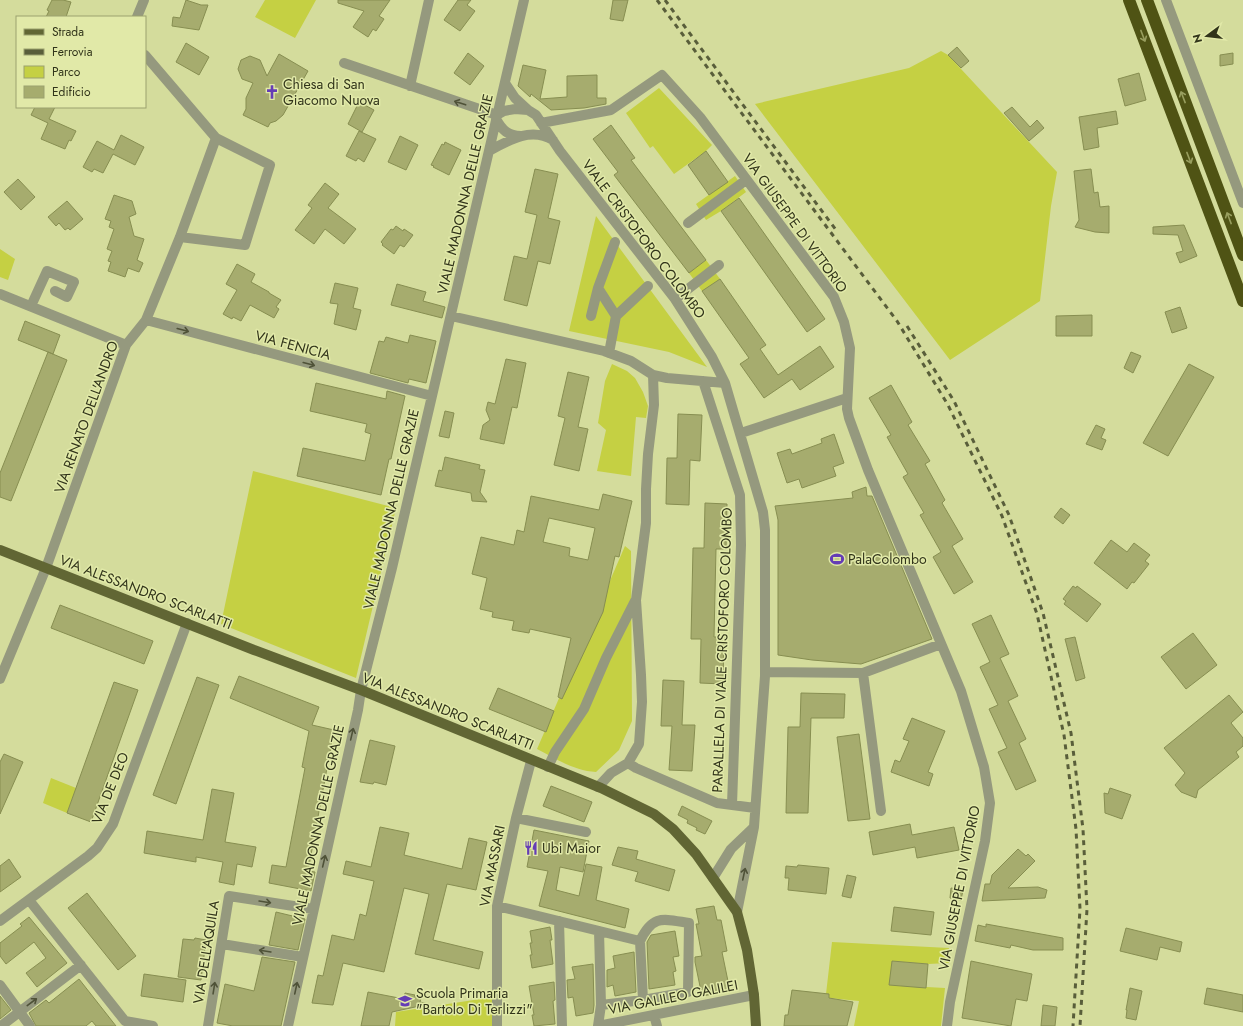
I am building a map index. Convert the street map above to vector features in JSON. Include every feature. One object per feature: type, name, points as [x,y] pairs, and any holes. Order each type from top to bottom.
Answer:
[{"type":"highway","points":[[1129,0],[1243,301]]},
{"type":"highway","points":[[1147,0],[1243,255]]},
{"type":"main road","name":"VIA ALESSANDRO SCARLATTI","points":[[0,550],[187,624],[361,690],[531,761],[598,787],[654,814],[673,829],[696,854],[737,912],[747,950],[754,995],[756,1026]]},
{"type":"street","points":[[136,16],[144,0]]},
{"type":"street","points":[[410,86],[429,0]]},
{"type":"street","name":"VIALE MADONNA DELLE GRAZIE","points":[[288,1026],[358,710],[361,690],[392,568],[524,0]]},
{"type":"street","points":[[1166,0],[1243,203]]},
{"type":"street","points":[[146,56],[216,138],[270,165],[244,245],[180,237]]},
{"type":"street","points":[[344,63],[497,117]]},
{"type":"street","name":"VIA GIUSEPPE DI VITTORIO","points":[[541,123],[611,110],[662,75],[700,117],[834,298],[839,308],[850,348],[847,398],[849,418],[866,464],[961,692],[984,767],[990,804],[985,841],[950,1002],[947,1026]]},
{"type":"street","name":"VIALE CRISTOFORO COLOMBO","points":[[505,83],[515,98],[536,115],[553,140],[675,299],[712,357],[726,383],[741,433],[763,512],[765,530],[765,672],[754,826],[737,912]]},
{"type":"street","points":[[497,117],[504,111],[515,109],[528,110]]},
{"type":"street","points":[[497,117],[500,127],[506,133],[515,136],[535,134],[553,140]]},
{"type":"street","points":[[489,151],[522,136]]},
{"type":"street","name":"VIA RENATO DELL'ANDRO","points":[[0,679],[46,568],[126,345],[146,320],[180,237],[216,138]]},
{"type":"street","points":[[688,223],[746,180]]},
{"type":"street","points":[[591,316],[598,288],[615,242]]},
{"type":"street","points":[[675,299],[719,265]]},
{"type":"street","points":[[31,306],[47,272],[74,282],[67,297],[56,291]]},
{"type":"street","points":[[609,353],[616,316],[648,286]]},
{"type":"street","points":[[598,288],[616,316]]},
{"type":"street","points":[[0,294],[126,345]]},
{"type":"street","points":[[451,316],[488,326],[609,353],[632,361],[653,375],[703,382],[726,383]]},
{"type":"street","name":"VIA FENICIA","points":[[146,320],[432,396]]},
{"type":"street","points":[[598,787],[611,773],[628,763],[639,744],[642,676],[636,600],[646,523],[648,454],[654,404],[653,375]]},
{"type":"street","name":"PARALLELA DI VIALE CRISTOFORO COLOMBO","points":[[703,382],[740,495],[741,545],[732,805]]},
{"type":"street","points":[[741,433],[847,398]]},
{"type":"street","points":[[548,767],[555,752],[584,709],[606,658],[636,600]]},
{"type":"street","name":"VIA DE DEO","points":[[0,921],[97,848],[113,824],[187,624]]},
{"type":"street","points":[[765,672],[863,673],[941,644]]},
{"type":"street","points":[[863,673],[881,811]]},
{"type":"street","name":"VIA MASSARI","points":[[497,1026],[497,906],[516,818],[531,761]]},
{"type":"street","points":[[628,763],[636,768],[717,803],[755,808]]},
{"type":"street","points":[[516,818],[586,832]]},
{"type":"street","points":[[713,878],[731,849],[754,826]]},
{"type":"street","name":"VIA DELL'AQUILA","points":[[208,1026],[229,896],[313,909]]},
{"type":"street","points":[[29,900],[125,1024],[154,1026]]},
{"type":"street","points":[[497,906],[640,941]]},
{"type":"street","points":[[601,1005],[643,1000],[688,992],[689,924],[663,919],[651,925],[645,931],[640,941],[643,1000]]},
{"type":"street","points":[[559,921],[562,1026]]},
{"type":"street","points":[[598,1026],[601,1005],[599,931]]},
{"type":"street","points":[[222,944],[303,957]]},
{"type":"street","points":[[1,1026],[80,965]]},
{"type":"street","points":[[0,985],[30,1026]]},
{"type":"street","name":"VIA GALILEO GALILEI","points":[[598,1026],[754,995]]},
{"type":"street","points":[[654,1015],[656,1026]]},
{"type":"green space","points":[[265,0],[316,0],[295,38],[255,17]]},
{"type":"green space","points":[[941,51],[948,55],[1057,172],[1051,206],[1040,301],[950,360],[755,104],[909,68]]},
{"type":"green space","points":[[659,88],[712,145],[674,174],[653,146],[650,148],[626,113]]},
{"type":"green space","points":[[735,176],[746,192],[721,211],[706,220],[696,204]]},
{"type":"green space","points":[[596,216],[707,367],[669,352],[569,331]]},
{"type":"green space","points":[[0,249],[15,259],[8,280],[0,277]]},
{"type":"green space","points":[[706,260],[720,279],[702,291],[689,273]]},
{"type":"green space","points":[[612,364],[627,371],[635,378],[643,392],[648,406],[646,418],[636,417],[631,476],[597,471],[606,430],[598,423],[605,381]]},
{"type":"green space","points":[[253,471],[396,508],[356,678],[221,624]]},
{"type":"green space","points":[[625,546],[631,551],[632,721],[619,750],[596,772],[588,771],[566,764],[537,749]]},
{"type":"green space","points":[[51,778],[76,788],[67,813],[43,803]]},
{"type":"green space","points":[[832,942],[949,948],[949,963],[928,964],[892,961],[890,985],[945,988],[941,1026],[854,1026],[859,1001],[829,998],[826,994]]},
{"type":"green space","points":[[493,997],[493,1026],[395,1026],[396,1012]]},
{"type":"building","points":[[52,0],[71,2],[66,16],[46,16],[49,11],[47,10]]},
{"type":"building","points":[[186,0],[201,5],[208,5],[199,30],[172,26],[173,17],[180,18]]},
{"type":"building","points":[[338,0],[390,0],[379,16],[384,19],[376,31],[373,29],[368,37],[353,27],[364,11],[338,3]]},
{"type":"building","points":[[458,0],[471,0],[467,5],[475,11],[460,31],[444,20]]},
{"type":"building","points":[[613,0],[628,0],[623,21],[610,19]]},
{"type":"building","points":[[186,43],[209,57],[199,75],[176,62]]},
{"type":"building","points":[[957,47],[969,61],[961,68],[948,55]]},
{"type":"building","points":[[468,53],[484,66],[470,85],[454,73]]},
{"type":"building","points":[[1233,53],[1233,64],[1220,66],[1220,55]]},
{"type":"building","name":"Chiesa di San Giacomo Nuova","points":[[279,54],[308,71],[283,115],[276,121],[270,123],[268,127],[243,115],[246,109],[246,98],[253,83],[242,79],[238,69],[241,60],[250,56],[260,60],[267,76]]},
{"type":"building","points":[[523,65],[546,70],[540,99],[567,97],[567,76],[597,75],[597,98],[606,98],[606,104],[584,108],[551,110],[531,94],[530,97],[518,86]]},
{"type":"building","points":[[1139,73],[1146,100],[1125,106],[1118,79]]},
{"type":"building","points":[[359,102],[374,110],[362,132],[348,124]]},
{"type":"building","points":[[1012,107],[1030,127],[1037,120],[1044,128],[1029,141],[1004,113]]},
{"type":"building","points":[[34,108],[54,108],[49,119],[76,131],[71,141],[69,140],[65,149],[41,139],[48,123],[31,115]]},
{"type":"building","points":[[1116,111],[1118,124],[1097,128],[1099,147],[1084,150],[1079,117]]},
{"type":"building","points":[[611,125],[635,158],[631,160],[706,260],[689,273],[614,175],[618,172],[593,139]]},
{"type":"building","points":[[359,131],[376,139],[364,162],[358,158],[356,161],[346,156]]},
{"type":"building","points":[[121,135],[144,147],[135,165],[113,154],[103,173],[94,169],[92,172],[83,167],[97,141],[114,150]]},
{"type":"building","points":[[400,136],[418,145],[406,170],[388,162]]},
{"type":"building","points":[[445,142],[461,150],[449,175],[431,165],[442,144],[444,145]]},
{"type":"building","points":[[706,151],[728,182],[709,195],[688,165]]},
{"type":"building","points":[[535,169],[558,174],[548,218],[560,221],[550,264],[538,261],[527,306],[504,300],[514,256],[527,259],[537,215],[525,212]]},
{"type":"building","points":[[1091,169],[1094,193],[1098,192],[1100,207],[1109,206],[1109,233],[1095,232],[1075,227],[1079,220],[1074,171]]},
{"type":"building","points":[[18,179],[35,197],[21,210],[4,192]]},
{"type":"building","points":[[325,183],[339,194],[328,208],[356,229],[344,244],[325,229],[314,244],[295,230],[312,208],[308,205]]},
{"type":"building","points":[[114,195],[132,201],[136,214],[129,217],[134,236],[144,239],[137,260],[143,263],[139,272],[128,268],[125,277],[108,271],[111,262],[108,261],[112,251],[107,249],[114,229],[109,227],[111,221],[105,219]]},
{"type":"building","points":[[739,198],[825,319],[807,332],[721,211]]},
{"type":"building","points":[[67,201],[83,219],[70,230],[68,228],[65,230],[59,223],[56,226],[48,217]]},
{"type":"building","points":[[1184,225],[1197,256],[1180,263],[1176,253],[1183,251],[1178,235],[1153,234],[1153,227]]},
{"type":"building","points":[[396,226],[413,235],[404,247],[400,245],[394,254],[382,245],[383,244],[381,242],[391,229],[393,230]]},
{"type":"building","points":[[237,264],[255,274],[251,282],[281,300],[276,307],[279,309],[274,318],[250,305],[241,321],[233,317],[232,319],[223,314],[237,290],[226,284]]},
{"type":"building","points":[[720,279],[766,345],[760,349],[778,375],[820,346],[834,367],[800,390],[792,379],[764,398],[740,364],[749,358],[702,291]]},
{"type":"building","points":[[335,283],[358,288],[353,308],[361,310],[356,330],[334,324],[338,304],[330,303]]},
{"type":"building","points":[[397,284],[426,292],[423,301],[445,307],[442,318],[391,305]]},
{"type":"building","points":[[1180,307],[1187,328],[1172,333],[1165,312]]},
{"type":"building","points":[[1092,315],[1092,336],[1056,336],[1056,316]]},
{"type":"building","points":[[25,321],[60,335],[53,354],[18,340]]},
{"type":"building","points":[[410,335],[436,341],[426,383],[409,379],[408,383],[370,373],[379,341],[384,342],[386,337],[408,343]]},
{"type":"building","points":[[48,352],[67,360],[11,501],[0,497],[0,473]]},
{"type":"building","points":[[1131,352],[1141,356],[1133,373],[1124,368]]},
{"type":"building","points":[[506,359],[526,363],[517,408],[512,407],[504,444],[480,439],[483,425],[490,420],[486,410],[488,402],[495,404]]},
{"type":"building","points":[[1189,364],[1214,377],[1168,456],[1143,443]]},
{"type":"building","points":[[568,372],[589,377],[578,427],[588,429],[579,471],[554,465],[565,418],[558,416]]},
{"type":"building","points":[[316,383],[386,399],[387,391],[405,396],[391,459],[389,459],[381,495],[297,476],[303,448],[365,461],[371,434],[365,432],[367,424],[310,411]]},
{"type":"building","points":[[891,385],[912,422],[908,425],[930,461],[925,464],[945,500],[942,503],[963,539],[952,546],[973,582],[954,594],[933,557],[941,552],[920,515],[924,513],[903,477],[908,474],[887,437],[891,435],[869,398]]},
{"type":"building","points":[[445,411],[454,413],[449,438],[439,436]]},
{"type":"building","points":[[678,414],[702,415],[700,461],[690,460],[689,505],[666,504],[667,458],[677,458]]},
{"type":"building","points":[[1096,425],[1105,429],[1101,438],[1106,440],[1102,450],[1086,444]]},
{"type":"building","points":[[834,434],[844,463],[833,467],[836,476],[802,488],[799,479],[787,483],[777,453],[790,449],[792,454],[822,443],[821,439]]},
{"type":"building","points":[[445,457],[480,465],[479,469],[485,470],[480,492],[487,502],[472,501],[471,493],[435,486],[439,470],[442,471]]},
{"type":"building","points":[[866,487],[867,496],[872,496],[932,639],[861,664],[812,660],[778,655],[778,520],[775,506],[853,498],[852,492]]},
{"type":"building","points":[[603,494],[632,501],[619,557],[615,556],[603,612],[562,699],[558,697],[571,638],[530,629],[529,633],[512,630],[514,621],[492,617],[493,612],[480,609],[487,578],[472,574],[481,537],[514,545],[517,530],[524,532],[531,496],[599,510]],"holes":[[[549,518],[595,528],[588,560],[569,556],[570,548],[543,542]]]},
{"type":"building","points":[[705,503],[727,504],[726,549],[716,549],[714,637],[724,637],[723,684],[700,683],[701,639],[691,639],[693,548],[704,548]]},
{"type":"building","points":[[1061,508],[1070,515],[1063,524],[1054,517]]},
{"type":"building","points":[[1111,540],[1127,552],[1134,543],[1150,555],[1145,561],[1149,564],[1134,583],[1132,582],[1127,589],[1094,563]]},
{"type":"building","points":[[1073,586],[1076,588],[1077,586],[1101,604],[1087,622],[1064,604],[1066,601],[1063,599]]},
{"type":"building","points":[[60,605],[153,641],[144,664],[51,628]]},
{"type":"building","points":[[991,615],[1009,654],[1000,658],[1018,696],[1008,701],[1026,739],[1019,743],[1036,781],[1016,790],[998,752],[1007,748],[989,709],[998,705],[980,667],[990,662],[972,624]]},
{"type":"building","points":[[1193,633],[1217,665],[1186,689],[1161,657]]},
{"type":"building","points":[[1075,637],[1085,678],[1076,681],[1065,639]]},
{"type":"building","points":[[239,676],[319,707],[312,725],[334,730],[308,871],[315,872],[311,891],[269,883],[272,865],[286,867],[305,768],[302,767],[309,731],[230,698]]},
{"type":"building","points":[[197,677],[219,685],[176,804],[153,795]]},
{"type":"building","points":[[663,680],[684,681],[682,725],[695,725],[692,771],[669,770],[672,726],[661,726]]},
{"type":"building","points":[[114,682],[138,690],[91,822],[67,813]]},
{"type":"building","points":[[498,688],[554,711],[546,732],[489,709]]},
{"type":"building","points":[[801,693],[845,694],[844,718],[811,718],[808,813],[786,813],[788,727],[800,727]]},
{"type":"building","points":[[1229,695],[1243,712],[1231,723],[1243,738],[1243,746],[1236,752],[1239,757],[1198,790],[1196,798],[1181,792],[1175,785],[1185,773],[1164,748]]},
{"type":"building","points":[[912,718],[945,731],[928,772],[933,774],[929,786],[891,772],[895,760],[900,762],[909,741],[903,739]]},
{"type":"building","points":[[859,734],[870,819],[848,821],[837,737]]},
{"type":"building","points":[[370,740],[395,746],[386,785],[374,782],[373,784],[360,782]]},
{"type":"building","points":[[4,754],[23,762],[0,814],[0,762]]},
{"type":"building","points":[[551,786],[592,802],[584,822],[543,806]]},
{"type":"building","points":[[1110,788],[1131,795],[1122,819],[1105,813],[1104,793],[1108,794]]},
{"type":"building","points":[[212,789],[234,793],[225,842],[256,847],[252,867],[237,864],[234,885],[219,882],[223,862],[196,857],[196,862],[144,853],[147,831],[203,840]]},
{"type":"building","points":[[682,806],[712,821],[705,834],[696,830],[697,828],[687,823],[688,820],[678,815]]},
{"type":"building","points":[[910,824],[912,835],[954,827],[959,850],[917,858],[915,847],[873,855],[869,832]]},
{"type":"building","points":[[380,827],[409,833],[404,855],[462,869],[469,838],[487,842],[476,890],[447,884],[433,940],[483,952],[479,969],[415,954],[429,894],[404,888],[384,972],[343,963],[333,1005],[312,1003],[318,975],[323,976],[332,935],[354,940],[360,914],[366,916],[374,881],[343,874],[346,861],[371,867]]},
{"type":"building","points":[[534,830],[589,841],[583,872],[560,867],[556,890],[579,896],[586,864],[602,867],[596,900],[629,909],[625,928],[539,906],[548,871],[527,867]]},
{"type":"building","points":[[618,847],[638,851],[636,859],[675,870],[669,891],[635,881],[638,872],[612,865]]},
{"type":"building","points":[[1018,849],[1026,856],[1028,854],[1035,861],[1008,888],[1038,887],[1047,890],[1045,898],[982,901],[985,884],[990,884],[992,875]]},
{"type":"building","points":[[9,859],[21,877],[0,892],[0,866]]},
{"type":"building","points":[[798,865],[829,868],[826,894],[788,890],[789,878],[785,878],[786,866],[797,867]]},
{"type":"building","points":[[847,875],[856,877],[851,898],[842,896]]},
{"type":"building","points":[[951,888],[963,890],[961,900],[950,898]]},
{"type":"building","points":[[87,893],[136,956],[118,970],[68,908]]},
{"type":"building","points":[[714,906],[717,920],[721,920],[727,951],[722,952],[730,991],[702,996],[695,962],[695,957],[702,956],[696,924],[699,924],[696,909]]},
{"type":"building","points":[[894,907],[934,912],[931,935],[891,931]]},
{"type":"building","points":[[276,912],[305,919],[298,950],[269,945]]},
{"type":"building","points":[[29,917],[67,963],[37,987],[26,973],[46,958],[34,942],[6,964],[0,956],[0,943],[22,926],[20,924]]},
{"type":"building","points":[[986,924],[1063,938],[1063,950],[1033,950],[1011,945],[1010,948],[975,941],[978,925],[986,927]]},
{"type":"building","points":[[550,927],[553,964],[532,968],[530,943],[532,943],[530,931]]},
{"type":"building","points":[[1126,928],[1182,942],[1180,952],[1160,947],[1157,960],[1120,951]]},
{"type":"building","points":[[675,931],[679,956],[673,957],[676,971],[673,972],[675,985],[649,989],[647,942],[651,935]]},
{"type":"building","points":[[195,938],[206,940],[201,980],[178,977],[183,939],[194,940]]},
{"type":"building","points":[[634,952],[636,992],[615,996],[613,985],[607,987],[607,970],[615,968],[613,956]]},
{"type":"building","points":[[262,957],[295,962],[281,1026],[233,1026],[217,1023],[225,984],[254,991]]},
{"type":"building","points":[[892,961],[928,964],[926,988],[889,985]]},
{"type":"building","points":[[971,961],[1032,974],[1027,1001],[1016,999],[1011,1026],[962,1018]]},
{"type":"building","points":[[593,964],[593,1013],[576,1016],[573,997],[568,998],[567,980],[575,979],[572,967]]},
{"type":"building","points":[[144,974],[186,980],[183,1002],[141,996]]},
{"type":"building","points":[[79,979],[116,1026],[96,1026],[92,1021],[86,1026],[36,1026],[29,1013],[46,1000],[49,1003]]},
{"type":"building","points":[[554,982],[555,1000],[553,1001],[555,1024],[534,1026],[532,1015],[534,1015],[529,986]]},
{"type":"building","points":[[1130,988],[1142,991],[1136,1020],[1126,1018]]},
{"type":"building","points":[[1207,988],[1243,995],[1243,1012],[1204,1004]]},
{"type":"building","points":[[792,990],[829,994],[829,998],[853,1002],[847,1026],[784,1026],[785,1015],[788,1015]]},
{"type":"building","points":[[368,992],[404,999],[405,993],[415,995],[414,996],[421,998],[420,1002],[429,1004],[392,1012],[389,1026],[361,1026]]},
{"type":"building","points":[[0,996],[11,1010],[0,1019]]},
{"type":"building","points":[[1043,1005],[1057,1007],[1055,1026],[1041,1026]]},
{"type":"railway","points":[[657,0],[897,321],[948,405],[1002,516],[1037,614],[1064,735],[1076,829],[1080,909],[1073,1026]]},
{"type":"railway","points":[[665,0],[836,230]]},
{"type":"railway","points":[[907,326],[954,401],[1009,515],[1043,613],[1071,733],[1083,829],[1087,909],[1080,1026]]},
{"type":"place","name":"Chiesa di San Giacomo Nuova","points":[[272,92]]},
{"type":"place","name":"PalaColombo","points":[[837,559]]},
{"type":"place","name":"Ubi Maior","points":[[531,848]]},
{"type":"place","name":"Scuola Primaria \"Bartolo Di Terlizzi\"","points":[[405,1001]]}]
